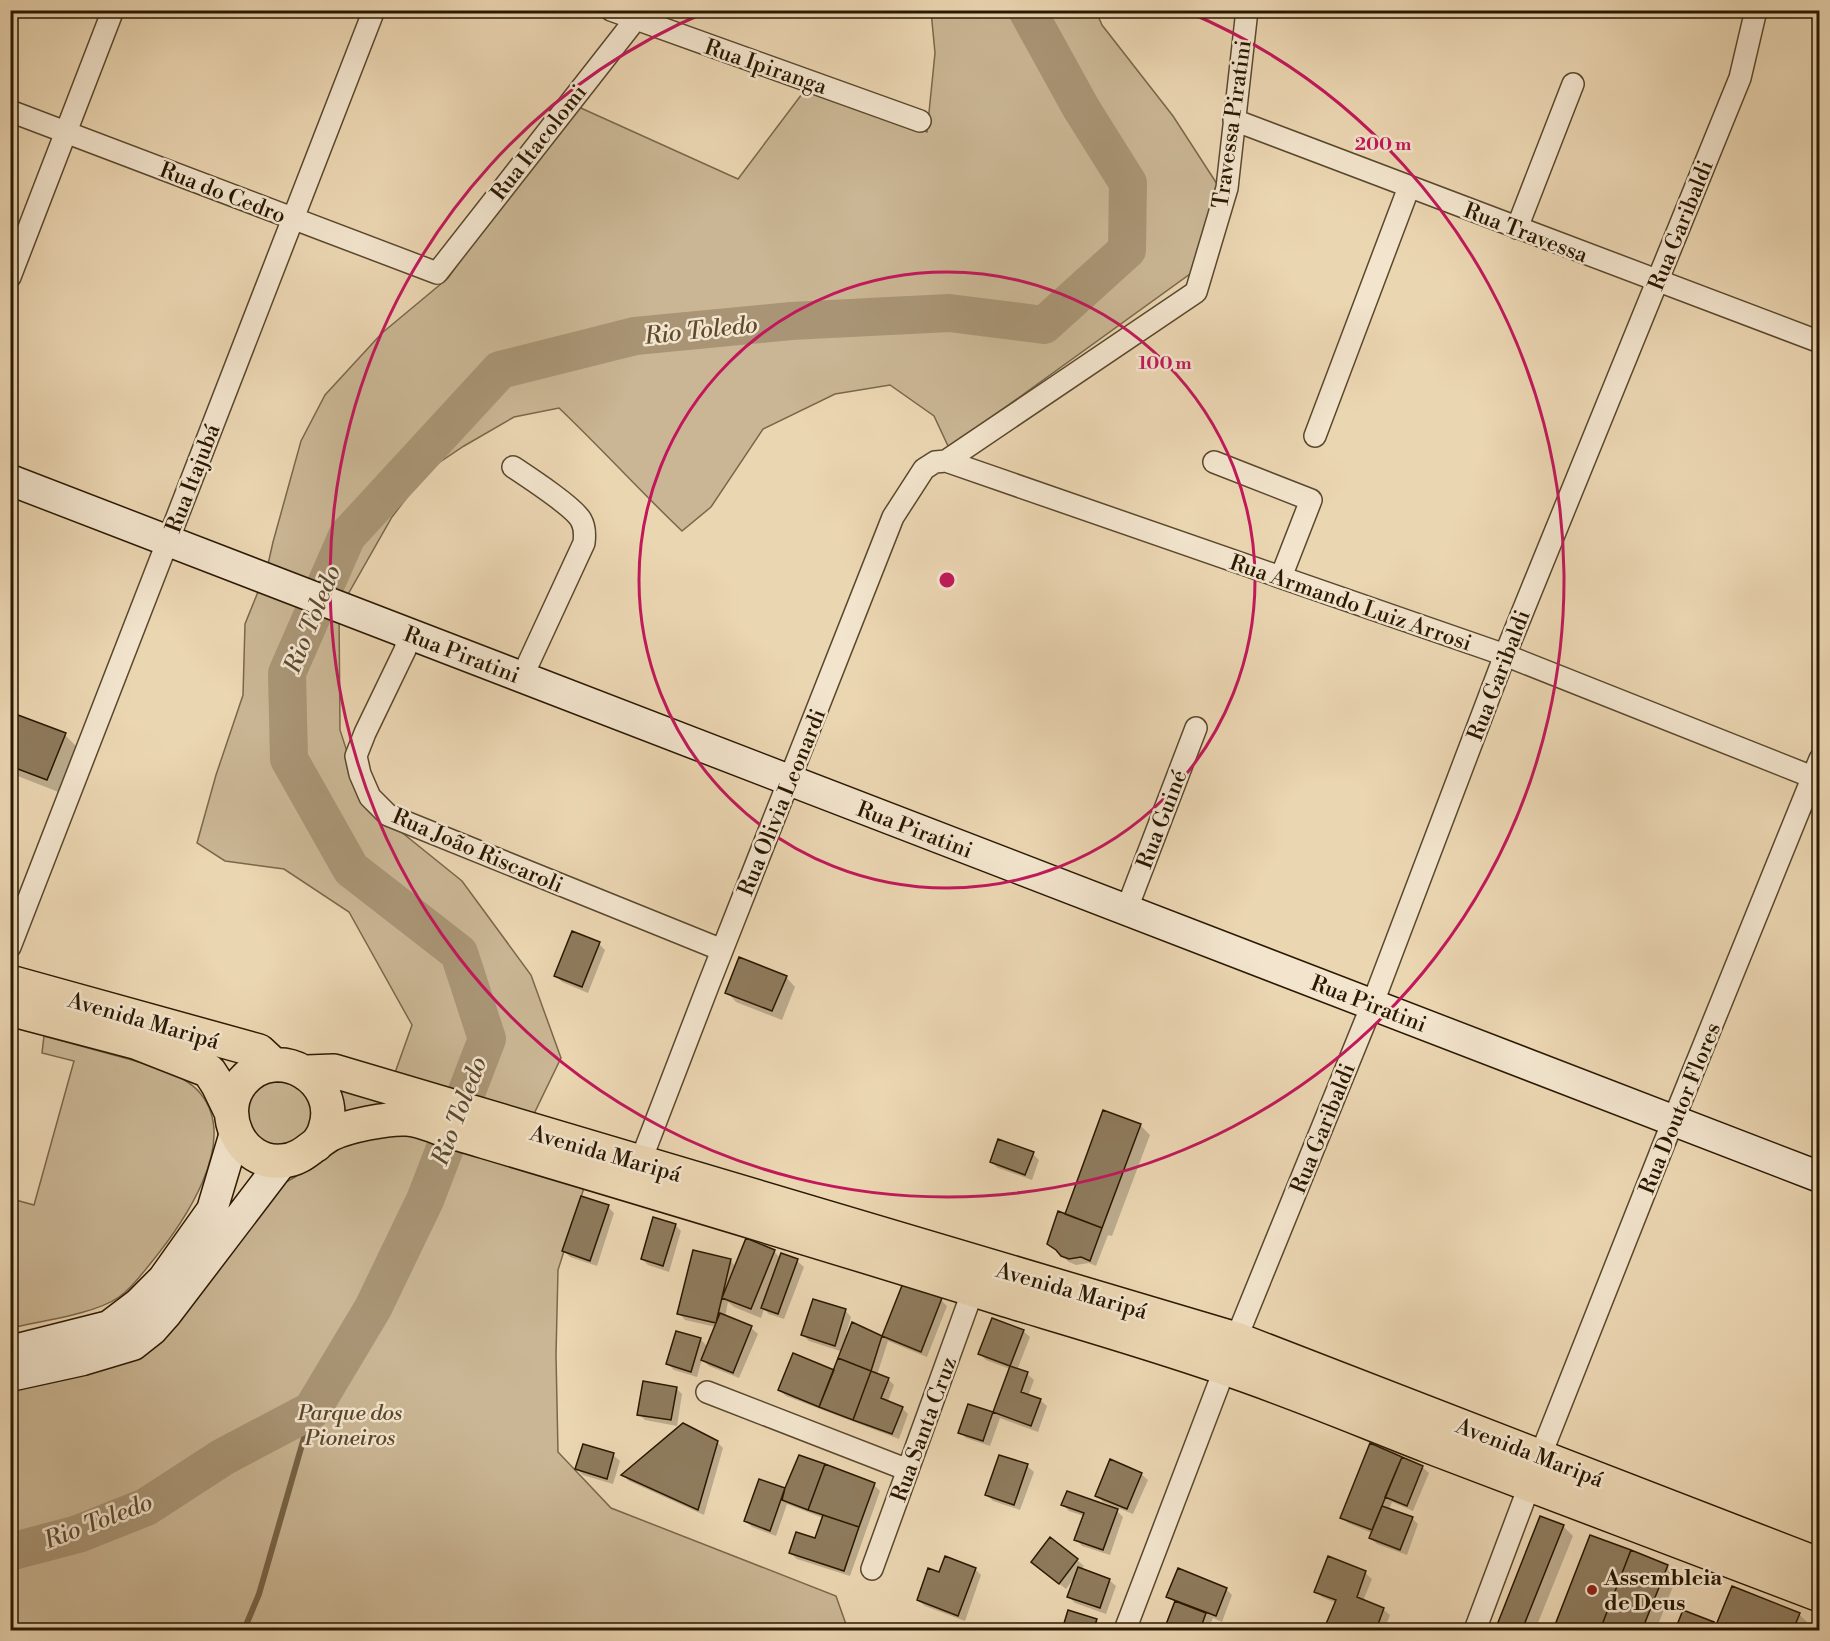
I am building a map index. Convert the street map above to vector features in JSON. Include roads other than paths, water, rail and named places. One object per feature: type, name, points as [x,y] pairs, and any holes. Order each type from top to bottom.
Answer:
[{"type":"main road","name":"Avenida Maripá","points":[[10,982],[259,1052],[274,1065]]},
{"type":"main road","name":"Avenida Maripá","points":[[10,1009],[135,1042],[209,1071],[218,1085],[233,1122]]},
{"type":"main road","points":[[274,1065],[291,1066],[307,1072],[319,1084],[326,1098],[328,1114],[325,1131],[316,1145],[303,1156],[282,1162],[265,1159],[250,1152],[238,1139],[233,1122],[234,1095],[243,1081],[256,1070],[274,1065]]},
{"type":"main road","name":"Avenida Maripá","points":[[307,1072],[334,1071],[414,1108],[1230,1353],[1535,1471],[1820,1595]]},
{"type":"main road","name":"Avenida Maripá","points":[[316,1145],[330,1135],[414,1108]]},
{"type":"main road","name":"Avenida Maripá","points":[[1535,1471],[1820,1564]]},
{"type":"street","points":[[10,277],[113,10]]},
{"type":"street","name":"Rua Itajubá","points":[[10,946],[374,10]]},
{"type":"street","name":"Rua Ipiranga","points":[[611,10],[636,15],[920,121]]},
{"type":"street","name":"Travessa Piratini","points":[[946,461],[1196,292],[1227,188],[1247,10]]},
{"type":"street","name":"Rua Garibaldi","points":[[1125,1630],[1230,1353],[1372,1005],[1505,655],[1740,78],[1756,10]]},
{"type":"street","name":"Rua Itacolomi","points":[[436,273],[636,15]]},
{"type":"street","points":[[1516,228],[1573,84]]},
{"type":"street","name":"Rua do Cedro","points":[[10,111],[436,273]]},
{"type":"street","name":"Rua Travessa","points":[[1234,120],[1820,342]]},
{"type":"street","points":[[1316,436],[1409,187]]},
{"type":"street","name":"Rua Armando Luiz Arrosi","points":[[946,461],[1505,655],[1817,772]]},
{"type":"street","name":"Rua Olivia Leonardi","points":[[636,1174],[722,950],[894,517],[924,469],[935,462],[946,461]]},
{"type":"street","points":[[1214,462],[1311,500],[1281,577]]},
{"type":"street","points":[[513,467],[570,509],[580,518],[585,531],[584,543],[522,677]]},
{"type":"street","name":"Rua Piratini","points":[[10,480],[1820,1177]]},
{"type":"street","name":"Rua João Riscaroli","points":[[409,633],[405,650],[364,733],[356,756],[360,774],[370,797],[388,815],[722,950]]},
{"type":"street","name":"Rua Guiné","points":[[1126,911],[1196,728]]},
{"type":"street","name":"Rua Doutor Flores","points":[[1475,1630],[1673,1121],[1817,772]]},
{"type":"street","points":[[10,1351],[109,1326],[138,1304],[163,1279],[212,1210],[233,1122]]},
{"type":"street","points":[[10,1376],[83,1360],[133,1345],[152,1330],[172,1306],[282,1162]]},
{"type":"street","name":"Rua Santa Cruz","points":[[872,1569],[978,1277]]},
{"type":"street","points":[[707,1392],[908,1470]]},
{"type":"waterway","name":"Rio Toledo","points":[[10,1552],[78,1534],[146,1507],[223,1457],[312,1410],[373,1308],[425,1200],[487,1039],[459,953],[351,869],[289,759],[287,673],[347,536],[500,370],[635,336],[791,321],[949,313],[1044,325],[1127,250],[1128,183],[1081,108],[1027,10]]},
{"type":"waterway","points":[[244,1630],[259,1594],[312,1410]]},
{"type":"place","name":"Assembleia de Deus","points":[[1592,1590]]},
{"type":"park label","name":"Parque dos Pioneiros","points":[[350,1424]]}]
